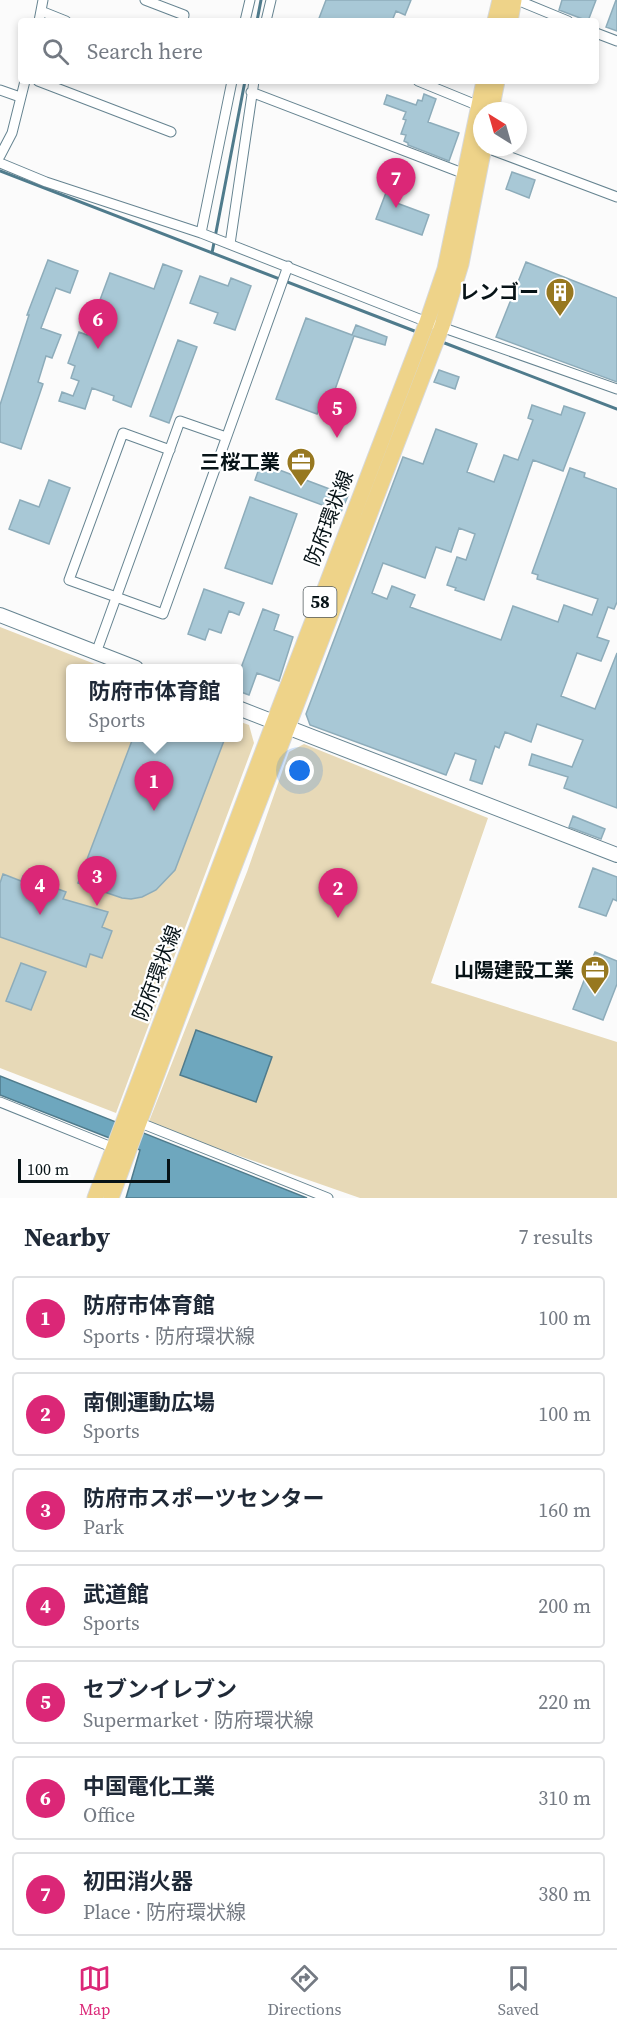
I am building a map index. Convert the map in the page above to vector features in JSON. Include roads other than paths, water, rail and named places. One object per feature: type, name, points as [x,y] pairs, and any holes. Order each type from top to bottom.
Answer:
[{"type":"main road","points":[[496,18],[500,0]]},
{"type":"main road","points":[[511,18],[515,0]]},
{"type":"main road","name":"防府環状線","points":[[484,84],[485,102]]},
{"type":"main road","name":"防府環状線","points":[[488,102],[496,84]]},
{"type":"main road","name":"防府環状線","points":[[95,1198],[132,1118],[289,727],[435,324],[465,174],[473,148]]},
{"type":"main road","name":"防府環状線","points":[[132,1118],[274,722],[461,264],[482,156]]},
{"type":"main road","name":"防府環状線","points":[[111,1198],[120,1147]]},
{"type":"street","points":[[40,16],[43,0]]},
{"type":"street","points":[[145,0],[184,15],[184,18]]},
{"type":"street","points":[[246,18],[250,0]]},
{"type":"street","points":[[267,18],[271,0]]},
{"type":"street","points":[[515,0],[560,18]]},
{"type":"street","points":[[599,34],[617,41]]},
{"type":"street","points":[[0,156],[12,133],[24,84]]},
{"type":"street","points":[[46,84],[171,132]]},
{"type":"street","points":[[201,233],[230,84]]},
{"type":"street","points":[[230,244],[253,84]]},
{"type":"street","points":[[425,84],[473,104]]},
{"type":"street","points":[[0,90],[20,97]]},
{"type":"street","points":[[251,92],[465,174]]},
{"type":"street","points":[[508,156],[617,197]]},
{"type":"street","points":[[0,163],[46,182],[201,233],[435,324],[617,389]]},
{"type":"street","points":[[170,450],[123,433],[69,580],[163,614],[288,266]]},
{"type":"street","points":[[96,653],[180,421],[226,437]]},
{"type":"street","points":[[0,615],[124,664]]},
{"type":"street","points":[[243,710],[617,855]]},
{"type":"street","points":[[0,1102],[120,1147]]},
{"type":"street","points":[[132,1118],[328,1198]]},
{"type":"water","points":[[196,1030],[272,1057],[256,1102],[180,1075]]},
{"type":"water","points":[[0,1076],[307,1198],[126,1198],[140,1150],[0,1095]]},
{"type":"waterway","points":[[258,18],[261,0]]},
{"type":"waterway","points":[[212,253],[244,84]]},
{"type":"waterway","points":[[0,171],[417,332]]},
{"type":"waterway","points":[[442,342],[617,409]]},
{"type":"place","name":"初田消火器","points":[[396,208]]},
{"type":"place","name":"レンゴー","points":[[560,318]]},
{"type":"place","name":"中国電化工業","points":[[98,349]]},
{"type":"place","name":"セブンイレブン","points":[[337,438]]},
{"type":"place","name":"三桜工業","points":[[301,488]]},
{"type":"place","name":"防府市体育館","points":[[154,811]]},
{"type":"place","name":"防府市スポーツセンター","points":[[97,906]]},
{"type":"place","name":"武道館","points":[[40,915]]},
{"type":"place","name":"南側運動広場","points":[[338,918]]},
{"type":"place","name":"山陽建設工業","points":[[595,996]]}]
